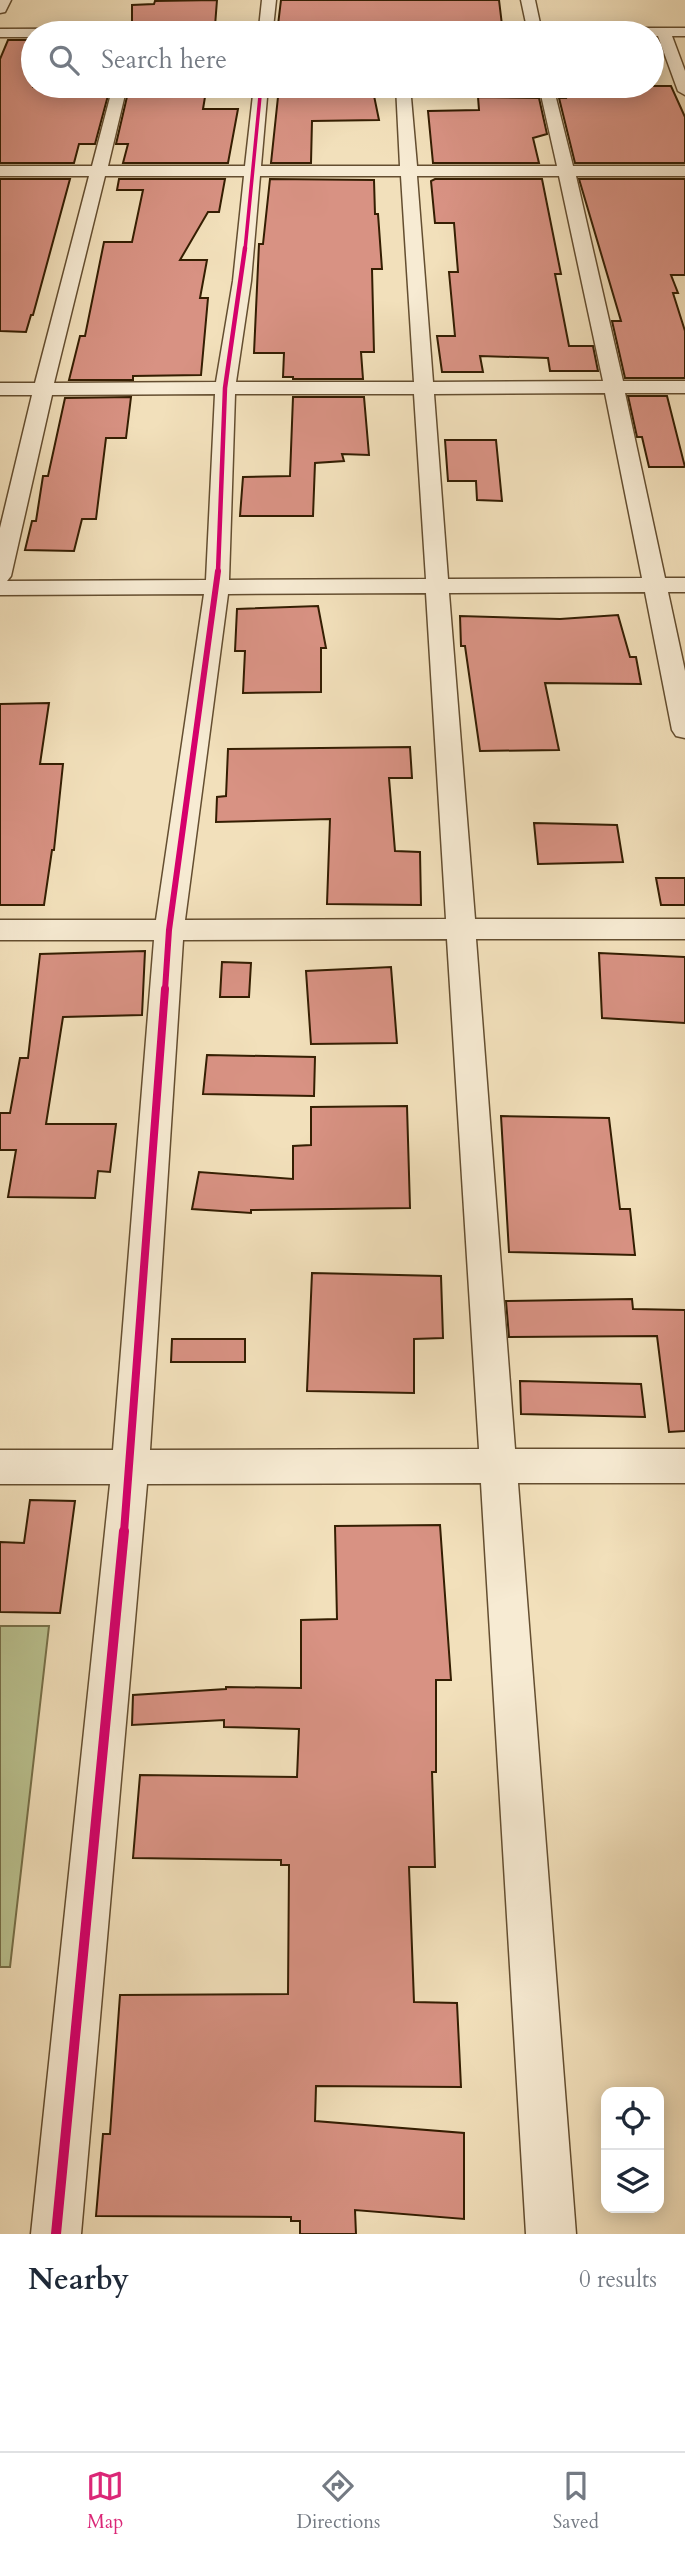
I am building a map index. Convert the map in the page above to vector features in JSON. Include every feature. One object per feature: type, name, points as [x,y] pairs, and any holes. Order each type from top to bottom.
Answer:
[{"type":"street","points":[[0,9],[4,0]]},
{"type":"street","points":[[266,21],[269,0]]},
{"type":"street","points":[[527,0],[532,21]]},
{"type":"street","points":[[664,32],[685,32]]},
{"type":"street","points":[[0,33],[21,33]]},
{"type":"street","points":[[664,35],[685,91]]},
{"type":"street","points":[[0,576],[43,389],[117,98]]},
{"type":"street","points":[[56,2234],[130,1467],[169,930],[217,587],[225,388],[242,282],[260,98]]},
{"type":"street","points":[[404,98],[551,2234]]},
{"type":"street","points":[[549,98],[616,387],[685,730]]},
{"type":"street","points":[[0,171],[685,171]]},
{"type":"street","points":[[0,389],[685,387]]},
{"type":"street","points":[[0,588],[685,585]]},
{"type":"street","points":[[0,930],[685,929]]},
{"type":"street","points":[[0,1467],[685,1466]]},
{"type":"green space","points":[[0,1626],[49,1626],[10,1967],[0,1967]]},
{"type":"building","points":[[217,0],[215,21],[132,21],[132,5],[154,4],[155,1]]},
{"type":"building","points":[[281,0],[499,0],[502,21],[278,21]]},
{"type":"building","points":[[8,40],[21,40],[21,98],[107,98],[95,144],[79,144],[74,163],[0,163],[0,59]]},
{"type":"building","points":[[664,86],[671,86],[685,117],[685,163],[575,163],[559,98],[664,98]]},
{"type":"building","points":[[127,98],[205,98],[203,109],[238,109],[228,163],[123,163],[128,144],[116,144]]},
{"type":"building","points":[[278,98],[374,98],[379,120],[312,121],[311,163],[271,163]]},
{"type":"building","points":[[478,98],[539,98],[547,134],[533,138],[539,163],[433,163],[428,111],[479,110]]},
{"type":"building","points":[[0,179],[70,179],[26,332],[0,331]]},
{"type":"building","points":[[119,179],[225,179],[219,212],[208,212],[180,260],[207,260],[200,298],[208,298],[201,375],[133,376],[133,380],[69,380],[80,336],[85,336],[104,242],[132,242],[143,190],[117,190]]},
{"type":"building","points":[[270,179],[374,180],[382,269],[372,269],[374,352],[361,352],[363,379],[283,377],[284,353],[254,353],[259,244],[263,244]]},
{"type":"building","points":[[542,179],[561,274],[555,274],[569,346],[593,346],[598,371],[550,371],[548,358],[480,356],[483,372],[442,372],[437,336],[455,336],[449,272],[458,272],[454,223],[435,223],[431,181]]},
{"type":"building","points":[[579,179],[685,179],[685,275],[671,275],[678,293],[673,293],[685,331],[685,378],[625,378],[612,321],[621,321]]},
{"type":"building","points":[[628,396],[667,396],[685,467],[649,467],[642,437],[637,437]]},
{"type":"building","points":[[131,397],[126,438],[106,438],[96,519],[82,519],[74,551],[25,550],[32,521],[36,521],[43,476],[48,476],[65,398]]},
{"type":"building","points":[[293,397],[364,397],[369,455],[342,454],[344,461],[315,463],[313,516],[240,516],[243,477],[290,476]]},
{"type":"building","points":[[445,440],[496,440],[502,501],[477,500],[476,481],[448,481]]},
{"type":"building","points":[[318,606],[326,648],[321,648],[321,692],[243,693],[245,651],[235,651],[237,609]]},
{"type":"building","points":[[618,615],[630,657],[636,657],[641,684],[545,683],[559,750],[480,751],[465,646],[461,646],[460,616],[560,619]]},
{"type":"building","points":[[49,703],[40,764],[63,764],[54,850],[44,905],[0,905],[0,704]]},
{"type":"building","points":[[410,747],[412,778],[389,778],[395,851],[420,852],[421,905],[327,904],[330,819],[216,822],[217,797],[226,796],[228,749]]},
{"type":"building","points":[[534,823],[617,825],[623,862],[538,864]]},
{"type":"building","points":[[656,878],[685,878],[685,905],[661,905]]},
{"type":"building","points":[[145,951],[142,1015],[63,1017],[46,1124],[116,1124],[110,1172],[98,1171],[95,1198],[8,1197],[16,1150],[0,1150],[0,1113],[10,1113],[20,1058],[28,1058],[40,954]]},
{"type":"building","points":[[599,953],[685,957],[685,1023],[602,1018]]},
{"type":"building","points":[[222,962],[251,963],[249,997],[220,997]]},
{"type":"building","points":[[391,967],[397,1043],[311,1044],[306,971]]},
{"type":"building","points":[[207,1055],[315,1057],[314,1096],[203,1094]]},
{"type":"building","points":[[407,1106],[410,1208],[251,1210],[251,1213],[192,1209],[199,1172],[293,1179],[293,1146],[311,1145],[311,1107]]},
{"type":"building","points":[[501,1116],[609,1118],[620,1209],[630,1209],[635,1255],[509,1252]]},
{"type":"building","points":[[312,1273],[441,1276],[443,1338],[414,1339],[414,1393],[307,1391]]},
{"type":"building","points":[[632,1299],[633,1309],[685,1310],[685,1431],[669,1432],[657,1336],[509,1337],[506,1301]]},
{"type":"building","points":[[172,1339],[245,1339],[245,1362],[171,1362]]},
{"type":"building","points":[[520,1381],[641,1384],[645,1417],[521,1414]]},
{"type":"building","points":[[30,1500],[75,1501],[60,1613],[0,1612],[0,1542],[24,1543]]},
{"type":"building","points":[[440,1525],[451,1680],[436,1680],[436,1772],[432,1772],[435,1867],[409,1867],[414,2002],[457,2003],[461,2087],[316,2086],[315,2121],[464,2133],[464,2219],[355,2210],[356,2234],[300,2234],[300,2221],[291,2221],[291,2217],[96,2216],[103,2134],[110,2134],[120,1995],[288,1994],[289,1865],[281,1865],[281,1860],[133,1858],[140,1775],[297,1777],[299,1729],[224,1727],[224,1720],[132,1725],[133,1695],[226,1687],[301,1688],[301,1620],[337,1619],[335,1526]]},
{"type":"cycle path","points":[[56,2234],[130,1467],[169,930],[217,587],[225,388],[242,281],[260,98]]}]
